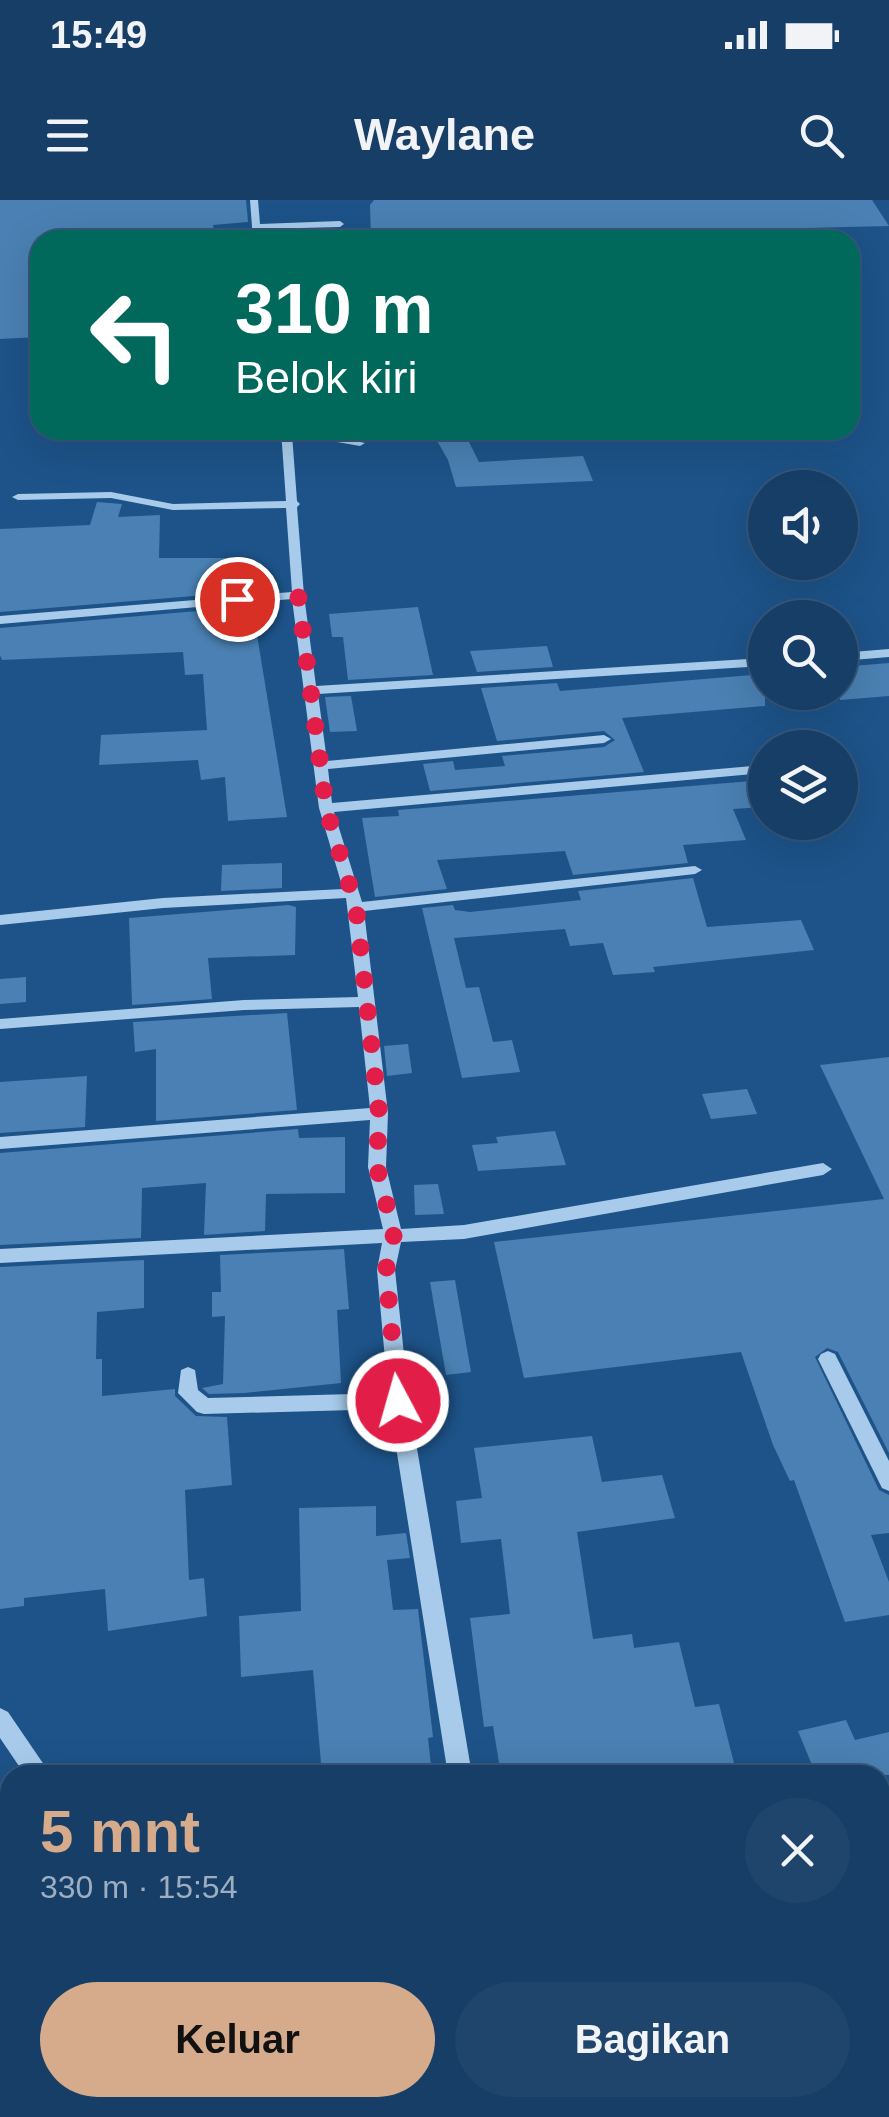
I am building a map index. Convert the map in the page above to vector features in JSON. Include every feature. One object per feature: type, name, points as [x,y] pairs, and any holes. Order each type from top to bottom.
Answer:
[{"type":"street","points":[[254,200],[256,230]]},
{"type":"street","points":[[256,227],[340,224]]},
{"type":"street","points":[[287,440],[298,594],[326,808],[354,900],[379,1112],[377,1167],[394,1234],[386,1270],[398,1401],[458,1765]]},
{"type":"street","points":[[343,440],[360,443]]},
{"type":"street","points":[[18,497],[115,495],[173,507],[294,504]]},
{"type":"street","points":[[0,620],[298,594]]},
{"type":"street","points":[[858,655],[889,653]]},
{"type":"street","points":[[312,690],[748,663]]},
{"type":"street","points":[[321,766],[604,739]]},
{"type":"street","points":[[326,808],[748,771]]},
{"type":"street","points":[[0,920],[163,903],[354,900],[695,870]]},
{"type":"street","points":[[0,1024],[244,1005],[364,1002]]},
{"type":"street","points":[[0,1143],[379,1112]]},
{"type":"street","points":[[0,1256],[464,1232],[823,1169]]},
{"type":"street","points":[[828,1358],[889,1482]]},
{"type":"street","points":[[188,1375],[188,1393],[204,1406],[398,1401]]},
{"type":"street","points":[[0,1719],[33,1765]]},
{"type":"building","points":[[0,200],[246,200],[248,222],[213,225],[214,230],[30,230],[30,338],[0,339]]},
{"type":"building","points":[[374,200],[872,200],[889,226],[371,230],[370,205]]},
{"type":"building","points":[[437,440],[468,440],[479,462],[583,456],[593,481],[456,487]]},
{"type":"building","points":[[97,502],[122,504],[118,517],[160,515],[159,558],[227,558],[230,593],[0,612],[0,529],[90,525]]},
{"type":"building","points":[[418,607],[433,675],[348,680],[343,637],[332,637],[329,614]]},
{"type":"building","points":[[232,608],[234,631],[256,629],[287,817],[228,821],[225,777],[201,780],[198,760],[99,765],[101,735],[207,730],[203,674],[185,675],[183,652],[2,660],[0,655],[0,628]]},
{"type":"building","points":[[547,646],[553,667],[477,672],[470,651]]},
{"type":"building","points":[[889,663],[889,696],[858,699],[858,666]]},
{"type":"building","points":[[748,675],[748,707],[622,718],[644,772],[430,791],[423,764],[453,761],[455,770],[505,766],[502,756],[604,747],[615,740],[604,731],[497,741],[481,688],[557,683],[560,691]]},
{"type":"building","points":[[351,696],[357,731],[330,732],[325,697]]},
{"type":"building","points":[[748,781],[748,808],[733,809],[746,840],[683,845],[688,863],[573,875],[565,851],[437,860],[447,889],[375,897],[362,818],[399,816],[398,810]]},
{"type":"building","points":[[282,863],[282,888],[221,891],[222,865]]},
{"type":"building","points":[[693,878],[707,927],[801,920],[814,950],[653,967],[655,972],[613,975],[603,943],[570,946],[565,929],[454,938],[466,988],[479,987],[493,1042],[512,1040],[520,1072],[462,1078],[422,908],[453,905],[455,910],[470,912],[581,900],[578,891]]},
{"type":"building","points":[[296,907],[295,955],[208,958],[212,999],[132,1005],[129,918]]},
{"type":"building","points":[[26,977],[26,1002],[0,1004],[0,979]]},
{"type":"building","points":[[287,1013],[297,1110],[156,1121],[156,1049],[135,1052],[133,1022]]},
{"type":"building","points":[[408,1044],[412,1073],[387,1076],[384,1046]]},
{"type":"building","points":[[889,1057],[889,1453],[838,1352],[827,1348],[815,1357],[879,1490],[889,1495],[889,1533],[871,1535],[889,1582],[889,1615],[845,1622],[794,1480],[790,1481],[773,1445],[741,1352],[524,1378],[494,1242],[884,1199],[820,1065]]},
{"type":"building","points":[[87,1076],[85,1127],[0,1133],[0,1082]]},
{"type":"building","points":[[747,1089],[757,1114],[711,1119],[702,1094]]},
{"type":"building","points":[[298,1129],[299,1138],[345,1137],[345,1193],[266,1194],[265,1231],[204,1235],[206,1183],[142,1188],[141,1238],[0,1245],[0,1153]]},
{"type":"building","points":[[555,1131],[566,1165],[478,1171],[472,1145],[498,1143],[496,1137]]},
{"type":"building","points":[[438,1184],[444,1214],[415,1215],[414,1185]]},
{"type":"building","points":[[344,1249],[349,1309],[337,1310],[341,1383],[244,1393],[209,1394],[202,1388],[223,1384],[225,1316],[212,1317],[212,1292],[221,1292],[220,1255]]},
{"type":"building","points":[[144,1260],[144,1308],[97,1312],[96,1359],[102,1359],[102,1396],[175,1389],[175,1396],[196,1416],[227,1417],[232,1485],[185,1490],[189,1580],[204,1578],[207,1616],[108,1631],[105,1589],[24,1598],[24,1606],[0,1609],[0,1267]]},
{"type":"building","points":[[455,1280],[471,1372],[446,1375],[430,1282]]},
{"type":"building","points":[[592,1436],[602,1482],[662,1475],[675,1518],[577,1532],[593,1639],[632,1634],[634,1648],[679,1642],[695,1707],[719,1704],[734,1765],[499,1765],[493,1726],[484,1727],[470,1618],[510,1614],[501,1539],[461,1543],[456,1501],[482,1498],[474,1448]]},
{"type":"building","points":[[376,1506],[376,1536],[406,1533],[410,1558],[387,1560],[393,1610],[418,1609],[433,1737],[428,1738],[431,1765],[321,1765],[313,1670],[241,1677],[239,1616],[301,1611],[299,1508]]},
{"type":"building","points":[[846,1720],[855,1740],[889,1732],[889,1765],[812,1765],[798,1731]]},
{"type":"route","points":[[237,599],[298,594],[326,808],[356,907],[379,1112],[377,1167],[394,1234],[386,1270],[398,1401]]}]
